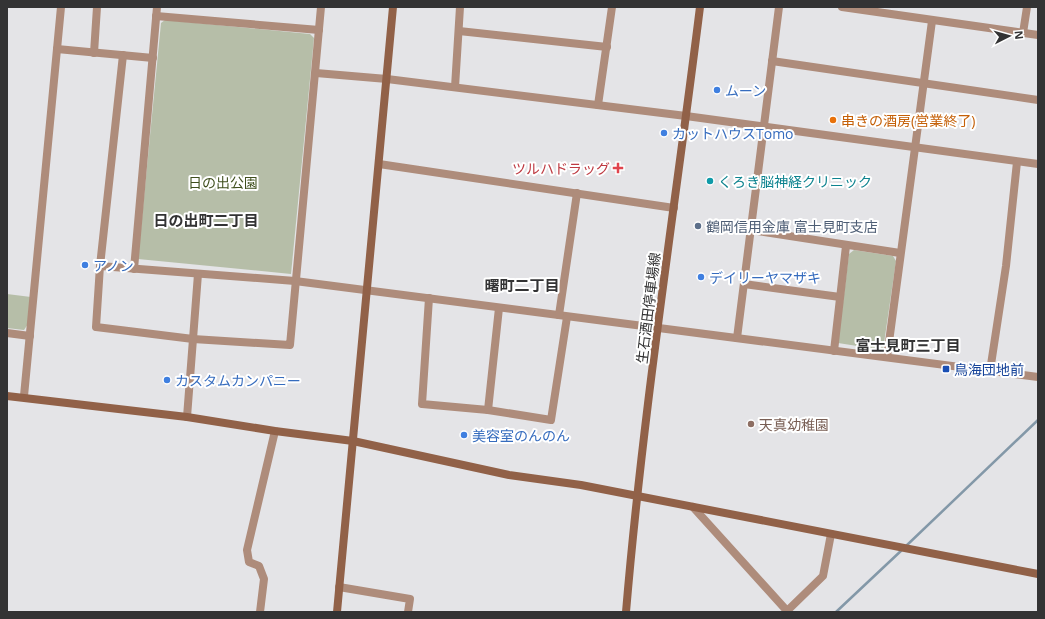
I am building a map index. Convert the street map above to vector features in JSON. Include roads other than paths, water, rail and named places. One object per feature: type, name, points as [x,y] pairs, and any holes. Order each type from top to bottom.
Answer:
[{"type":"street","points":[[24,396],[61,7]]},
{"type":"street","points":[[94,53],[97,7]]},
{"type":"street","points":[[134,269],[157,7]]},
{"type":"street","points":[[122,55],[100,266],[96,327],[193,339],[290,345],[321,7]]},
{"type":"street","points":[[337,612],[365,290],[379,164],[393,7]]},
{"type":"street","points":[[455,87],[460,7]]},
{"type":"street","points":[[598,105],[612,7]]},
{"type":"street","name":"生石酒田停車場線","points":[[626,612],[658,328],[700,7]]},
{"type":"street","points":[[737,338],[779,7]]},
{"type":"street","points":[[842,7],[1038,35]]},
{"type":"street","points":[[1023,33],[1027,7]]},
{"type":"street","points":[[156,16],[319,30]]},
{"type":"street","points":[[887,357],[932,21]]},
{"type":"street","points":[[459,31],[607,47]]},
{"type":"street","points":[[57,49],[153,58]]},
{"type":"street","points":[[772,61],[1038,100]]},
{"type":"street","points":[[316,73],[387,79],[686,116],[764,128],[1038,164]]},
{"type":"street","points":[[990,371],[1006,266],[1017,162]]},
{"type":"street","points":[[379,164],[674,208]]},
{"type":"street","points":[[429,298],[422,404],[488,410],[551,420],[577,193]]},
{"type":"street","points":[[751,230],[846,246],[900,253]]},
{"type":"street","points":[[834,350],[846,246]]},
{"type":"street","points":[[100,266],[295,281],[1038,377]]},
{"type":"street","points":[[187,417],[198,274]]},
{"type":"street","points":[[744,284],[840,297]]},
{"type":"street","points":[[488,410],[499,308]]},
{"type":"street","points":[[7,333],[30,336]]},
{"type":"street","points":[[7,396],[24,396],[187,417],[275,431],[353,441],[509,475],[581,485],[1038,574]]},
{"type":"street","points":[[260,612],[264,579],[259,566],[249,562],[247,550],[275,431]]},
{"type":"street","points":[[693,507],[788,611],[823,576],[831,534]]},
{"type":"street","points":[[340,587],[410,599],[408,612]]},
{"type":"waterway","points":[[906,546],[1038,420]]},
{"type":"waterway","points":[[836,612],[903,549]]},
{"type":"place","name":"ムーン","points":[[717,90]]},
{"type":"place","name":"串きの酒房(営業終了)","points":[[833,120]]},
{"type":"place","name":"カットハウスTomo","points":[[664,133]]},
{"type":"place","name":"ツルハドラッグ","points":[[618,168]]},
{"type":"place","name":"くろき脳神経クリニック","points":[[710,181]]},
{"type":"place","name":"鶴岡信用金庫 富士見町支店","points":[[698,226]]},
{"type":"place","name":"アノン","points":[[85,265]]},
{"type":"place","name":"デイリーヤマザキ","points":[[701,277]]},
{"type":"place","name":"鳥海団地前","points":[[946,369]]},
{"type":"place","name":"カスタムカンパニー","points":[[167,380]]},
{"type":"place","name":"天真幼稚園","points":[[751,424]]},
{"type":"place","name":"美容室のんのん","points":[[464,435]]},
{"type":"district","name":"日の出町二丁目","points":[[206,220]]},
{"type":"district","name":"曙町二丁目","points":[[522,285]]},
{"type":"district","name":"富士見町三丁目","points":[[908,345]]},
{"type":"park label","name":"日の出公園","points":[[223,182]]}]
